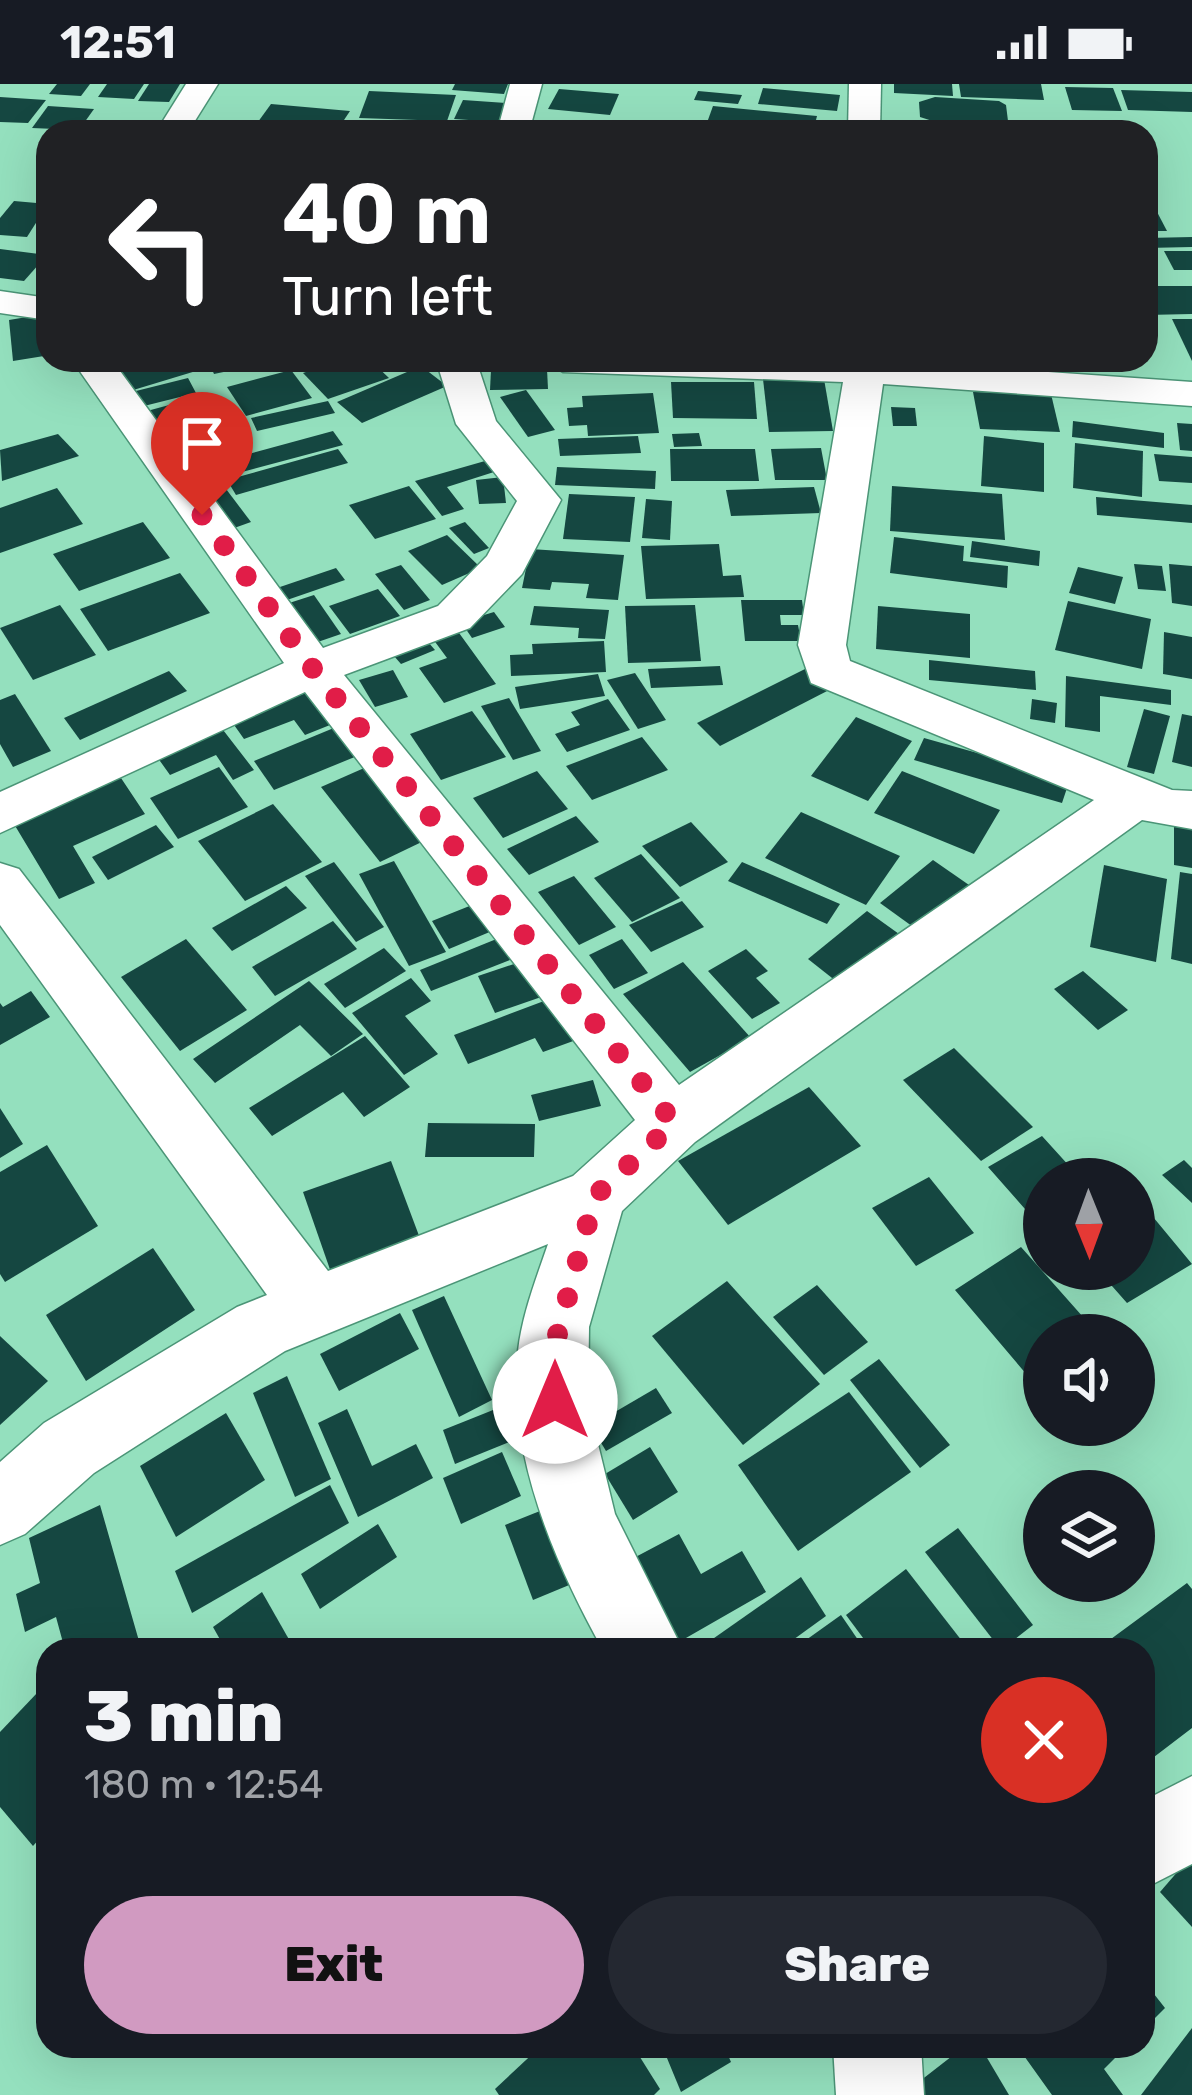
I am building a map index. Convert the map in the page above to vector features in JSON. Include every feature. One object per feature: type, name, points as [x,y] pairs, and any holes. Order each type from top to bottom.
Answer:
[{"type":"street","points":[[180,120],[202,84]]},
{"type":"street","points":[[516,120],[526,84]]},
{"type":"street","points":[[864,120],[865,84]]},
{"type":"street","points":[[0,302],[36,306]]},
{"type":"street","points":[[101,372],[313,669],[674,1123]]},
{"type":"street","points":[[0,814],[313,669],[454,617],[506,564],[539,500],[476,424],[460,372]]},
{"type":"street","points":[[888,372],[822,645],[828,671],[1165,803]]},
{"type":"street","points":[[936,372],[1192,394]]},
{"type":"street","points":[[0,1509],[69,1448],[261,1329],[595,1196],[674,1123],[1165,803]]},
{"type":"street","points":[[0,884],[314,1305]]},
{"type":"street","points":[[595,1196],[550,1362],[566,1480],[617,1605],[638,1638]]},
{"type":"street","points":[[1155,1840],[1192,1816]]},
{"type":"street","points":[[878,2058],[880,2095]]},
{"type":"building","points":[[57,84],[90,84],[81,96],[49,94]]},
{"type":"building","points":[[107,84],[144,84],[134,99],[98,97]]},
{"type":"building","points":[[149,84],[180,84],[169,102],[138,101]]},
{"type":"building","points":[[455,84],[508,84],[504,94],[452,90]]},
{"type":"building","points":[[894,84],[952,84],[953,96],[894,93]]},
{"type":"building","points":[[959,84],[1041,84],[1044,100],[961,97]]},
{"type":"building","points":[[1065,87],[1113,88],[1122,111],[1072,110]]},
{"type":"building","points":[[763,88],[840,95],[837,111],[758,104]]},
{"type":"building","points":[[559,89],[619,94],[610,115],[548,109]]},
{"type":"building","points":[[1121,90],[1192,92],[1192,112],[1128,110]]},
{"type":"building","points":[[369,91],[456,95],[447,120],[359,118]]},
{"type":"building","points":[[698,91],[742,95],[738,104],[694,100]]},
{"type":"building","points":[[0,97],[46,100],[28,123],[0,122]]},
{"type":"building","points":[[935,97],[999,101],[1006,105],[1008,120],[929,120],[920,117],[919,102]]},
{"type":"building","points":[[463,100],[506,103],[499,120],[454,119]]},
{"type":"building","points":[[271,104],[350,111],[344,120],[259,120]]},
{"type":"building","points":[[48,106],[94,109],[86,120],[38,120]]},
{"type":"building","points":[[713,106],[817,116],[816,120],[708,120]]},
{"type":"building","points":[[14,201],[36,203],[36,223],[27,237],[0,235],[0,218]]},
{"type":"building","points":[[1192,237],[1192,247],[1158,248],[1158,238]]},
{"type":"building","points":[[0,249],[36,254],[36,267],[24,281],[0,278]]},
{"type":"building","points":[[1164,251],[1192,251],[1192,270],[1174,270]]},
{"type":"building","points":[[1158,286],[1192,286],[1192,314],[1158,315]]},
{"type":"building","points":[[36,316],[36,357],[13,361],[9,320]]},
{"type":"building","points":[[1172,319],[1192,319],[1192,361]]},
{"type":"building","points":[[116,372],[193,372],[130,391]]},
{"type":"building","points":[[292,372],[312,398],[246,416],[227,387]]},
{"type":"building","points":[[383,372],[389,378],[328,399],[303,373]]},
{"type":"building","points":[[407,372],[429,372],[447,386],[362,423],[337,402]]},
{"type":"building","points":[[491,372],[547,372],[548,389],[490,390]]},
{"type":"building","points":[[188,378],[196,393],[140,407],[132,392]]},
{"type":"building","points":[[763,379],[824,379],[833,431],[769,432]]},
{"type":"building","points":[[671,382],[754,382],[757,419],[673,418]]},
{"type":"building","points":[[526,390],[555,430],[528,437],[500,397]]},
{"type":"building","points":[[973,392],[1051,394],[1060,432],[980,429]]},
{"type":"building","points":[[653,393],[659,433],[588,436],[587,425],[569,426],[567,408],[583,407],[582,396]]},
{"type":"building","points":[[210,394],[225,418],[162,435],[147,411]]},
{"type":"building","points":[[328,401],[335,413],[257,431],[251,418]]},
{"type":"building","points":[[891,407],[915,408],[917,426],[893,426]]},
{"type":"building","points":[[1073,421],[1164,433],[1164,448],[1072,437]]},
{"type":"building","points":[[1177,423],[1192,424],[1192,451],[1180,450]]},
{"type":"building","points":[[333,431],[343,445],[227,476],[219,462]]},
{"type":"building","points":[[699,433],[702,446],[674,447],[672,434]]},
{"type":"building","points":[[58,434],[79,456],[2,481],[0,450]]},
{"type":"building","points":[[190,436],[216,477],[188,485],[162,443]]},
{"type":"building","points":[[638,436],[641,453],[560,456],[558,439]]},
{"type":"building","points":[[984,436],[1044,443],[1044,492],[981,486]]},
{"type":"building","points":[[1075,443],[1143,451],[1142,497],[1073,488]]},
{"type":"building","points":[[821,448],[827,480],[775,480],[771,449]]},
{"type":"building","points":[[338,449],[348,463],[236,495],[227,480]]},
{"type":"building","points":[[670,449],[755,449],[759,481],[671,481]]},
{"type":"building","points":[[1154,454],[1192,457],[1192,483],[1159,481]]},
{"type":"building","points":[[485,461],[494,472],[447,487],[464,509],[442,516],[415,481]]},
{"type":"building","points":[[557,467],[656,471],[655,489],[555,485]]},
{"type":"building","points":[[503,477],[506,503],[479,504],[476,480]]},
{"type":"building","points":[[220,481],[251,522],[223,532],[192,490]]},
{"type":"building","points":[[409,486],[436,519],[375,539],[349,505]]},
{"type":"building","points":[[892,486],[1002,494],[1005,540],[890,531]]},
{"type":"building","points":[[814,487],[821,513],[731,516],[726,490]]},
{"type":"building","points":[[57,488],[83,524],[0,553],[0,508]]},
{"type":"building","points":[[569,494],[635,497],[630,542],[563,539]]},
{"type":"building","points":[[1096,497],[1192,505],[1192,523],[1097,515]]},
{"type":"building","points":[[646,499],[672,501],[670,540],[642,538]]},
{"type":"building","points":[[143,522],[170,558],[79,591],[53,554]]},
{"type":"building","points":[[465,522],[489,548],[474,554],[449,528]]},
{"type":"building","points":[[447,535],[481,568],[442,585],[408,551]]},
{"type":"building","points":[[894,537],[964,546],[963,561],[1008,566],[1007,588],[890,573]]},
{"type":"building","points":[[972,541],[1040,551],[1039,566],[970,557]]},
{"type":"building","points":[[719,544],[723,576],[741,575],[744,597],[646,599],[641,546]]},
{"type":"building","points":[[530,549],[624,555],[618,600],[586,598],[589,584],[552,582],[550,590],[522,588]]},
{"type":"building","points":[[1134,564],[1162,566],[1166,591],[1138,589]]},
{"type":"building","points":[[1169,564],[1192,566],[1192,606],[1172,603]]},
{"type":"building","points":[[401,565],[430,600],[404,610],[375,574]]},
{"type":"building","points":[[1078,567],[1123,577],[1115,604],[1069,593]]},
{"type":"building","points":[[336,568],[345,580],[287,600],[277,588]]},
{"type":"building","points":[[180,573],[210,613],[108,651],[80,609]]},
{"type":"building","points":[[378,589],[400,616],[350,634],[329,606]]},
{"type":"building","points":[[314,595],[341,634],[309,645],[283,605]]},
{"type":"building","points":[[741,600],[802,600],[804,615],[780,615],[781,625],[798,625],[801,641],[745,641]]},
{"type":"building","points":[[1068,601],[1151,619],[1142,669],[1055,650]]},
{"type":"building","points":[[60,605],[96,655],[33,680],[0,628]]},
{"type":"building","points":[[695,605],[701,661],[628,663],[625,606]]},
{"type":"building","points":[[534,606],[609,610],[605,639],[578,638],[579,628],[530,625]]},
{"type":"building","points":[[878,606],[970,614],[970,658],[876,649]]},
{"type":"building","points":[[494,612],[505,627],[472,638],[461,622]]},
{"type":"building","points":[[454,626],[496,684],[444,703],[419,668],[447,658],[430,635]]},
{"type":"building","points":[[1164,632],[1192,637],[1192,679],[1163,674]]},
{"type":"building","points":[[421,634],[435,650],[401,664],[387,648]]},
{"type":"building","points":[[604,641],[606,672],[511,676],[510,655],[533,654],[532,644]]},
{"type":"building","points":[[929,660],[1035,671],[1036,690],[929,680]]},
{"type":"building","points":[[720,666],[723,685],[651,688],[648,669]]},
{"type":"building","points":[[807,668],[831,689],[720,746],[697,723]]},
{"type":"building","points":[[393,670],[408,697],[375,707],[359,680]]},
{"type":"building","points":[[169,671],[187,691],[80,740],[64,718]]},
{"type":"building","points":[[635,673],[666,720],[638,729],[607,680]]},
{"type":"building","points":[[598,674],[605,696],[520,709],[515,687]]},
{"type":"building","points":[[1066,676],[1171,690],[1171,705],[1100,696],[1100,732],[1065,727]]},
{"type":"building","points":[[316,689],[340,721],[305,735],[294,720],[244,739],[232,722]]},
{"type":"building","points":[[15,694],[51,751],[13,767],[0,744],[0,700]]},
{"type":"building","points":[[509,698],[541,751],[513,760],[481,706]]},
{"type":"building","points":[[608,699],[630,730],[567,752],[555,734],[580,725],[571,712]]},
{"type":"building","points":[[1032,699],[1057,703],[1055,723],[1030,719]]},
{"type":"building","points":[[1144,709],[1170,716],[1154,774],[1127,767]]},
{"type":"building","points":[[472,711],[506,757],[441,780],[410,734]]},
{"type":"building","points":[[1182,714],[1192,716],[1192,767],[1172,762]]},
{"type":"building","points":[[856,717],[912,741],[868,801],[811,776]]},
{"type":"building","points":[[341,725],[362,754],[274,790],[254,761]]},
{"type":"building","points":[[220,726],[254,770],[233,780],[216,755],[170,775],[155,754]]},
{"type":"building","points":[[642,737],[668,770],[592,800],[566,766]]},
{"type":"building","points":[[924,738],[1070,779],[1062,803],[914,760]]},
{"type":"building","points":[[371,765],[430,838],[380,862],[321,787]]},
{"type":"building","points":[[219,767],[248,807],[178,839],[150,798]]},
{"type":"building","points":[[537,771],[568,809],[503,838],[473,798]]},
{"type":"building","points":[[902,771],[1000,810],[974,854],[874,813]]},
{"type":"building","points":[[121,778],[145,814],[73,846],[95,883],[59,899],[14,824]]},
{"type":"building","points":[[273,804],[322,862],[245,901],[198,841]]},
{"type":"building","points":[[801,812],[900,856],[866,905],[765,858]]},
{"type":"building","points":[[576,816],[599,842],[529,875],[507,849]]},
{"type":"building","points":[[691,822],[728,862],[680,887],[642,846]]},
{"type":"building","points":[[156,825],[174,847],[108,880],[92,857]]},
{"type":"building","points":[[1174,826],[1192,829],[1192,868],[1174,865]]},
{"type":"building","points":[[641,854],[680,898],[632,922],[594,878]]},
{"type":"building","points":[[933,860],[969,885],[916,929],[880,903]]},
{"type":"building","points":[[394,861],[446,952],[409,966],[359,874]]},
{"type":"building","points":[[334,862],[384,927],[356,942],[305,876]]},
{"type":"building","points":[[742,862],[840,904],[827,924],[728,881]]},
{"type":"building","points":[[1104,865],[1167,879],[1156,962],[1090,947]]},
{"type":"building","points":[[1180,872],[1192,874],[1192,964],[1171,959]]},
{"type":"building","points":[[574,876],[616,927],[579,945],[538,892]]},
{"type":"building","points":[[286,886],[307,908],[232,951],[212,928]]},
{"type":"building","points":[[487,899],[504,926],[449,949],[432,921]]},
{"type":"building","points":[[682,901],[704,927],[651,952],[629,925]]},
{"type":"building","points":[[867,911],[906,939],[846,989],[808,959]]},
{"type":"building","points":[[333,921],[357,949],[275,996],[252,967]]},
{"type":"building","points":[[514,932],[528,953],[431,991],[420,970]]},
{"type":"building","points":[[186,939],[247,1010],[180,1051],[121,977]]},
{"type":"building","points":[[622,939],[648,973],[614,989],[589,955]]},
{"type":"building","points":[[384,948],[406,971],[345,1008],[324,984]]},
{"type":"building","points":[[746,949],[768,971],[756,978],[780,1003],[752,1019],[708,971]]},
{"type":"building","points":[[529,959],[547,995],[495,1013],[478,976]]},
{"type":"building","points":[[683,962],[751,1038],[690,1072],[623,994]]},
{"type":"building","points":[[1083,971],[1128,1010],[1098,1030],[1054,989]]},
{"type":"building","points":[[411,978],[431,1001],[405,1016],[438,1054],[404,1075],[352,1013]]},
{"type":"building","points":[[309,981],[363,1034],[331,1056],[300,1025],[215,1083],[193,1059]]},
{"type":"building","points":[[31,991],[50,1017],[0,1045],[0,1003],[3,1007]]},
{"type":"building","points":[[552,998],[576,1040],[543,1052],[535,1038],[468,1064],[454,1035]]},
{"type":"building","points":[[365,1036],[410,1087],[364,1117],[343,1092],[272,1136],[249,1108]]},
{"type":"building","points":[[954,1048],[1033,1127],[981,1161],[903,1080]]},
{"type":"building","points":[[593,1080],[601,1106],[539,1121],[531,1095]]},
{"type":"building","points":[[809,1087],[861,1146],[728,1225],[678,1161]]},
{"type":"building","points":[[0,1108],[23,1144],[0,1158]]},
{"type":"building","points":[[428,1123],[535,1124],[534,1157],[425,1157]]},
{"type":"building","points":[[1042,1136],[1062,1158],[1023,1158],[1023,1207],[988,1167]]},
{"type":"building","points":[[47,1145],[98,1226],[5,1282],[0,1274],[0,1172]]},
{"type":"building","points":[[1184,1160],[1192,1168],[1192,1203],[1162,1175]]},
{"type":"building","points":[[391,1161],[424,1249],[334,1281],[303,1192]]},
{"type":"building","points":[[929,1177],[974,1233],[916,1266],[872,1208]]},
{"type":"building","points":[[1155,1219],[1192,1264],[1155,1286]]},
{"type":"building","points":[[1021,1247],[1023,1290],[1059,1290],[1080,1314],[1023,1314],[1023,1370],[955,1290]]},
{"type":"building","points":[[153,1248],[195,1310],[86,1381],[46,1315]]},
{"type":"building","points":[[727,1281],[820,1384],[743,1445],[652,1336]]},
{"type":"building","points":[[817,1285],[868,1342],[824,1375],[773,1317]]},
{"type":"building","points":[[1116,1290],[1149,1290],[1127,1303]]},
{"type":"building","points":[[444,1296],[492,1400],[459,1417],[412,1310]]},
{"type":"building","points":[[400,1313],[419,1349],[339,1391],[320,1354]]},
{"type":"building","points":[[0,1336],[48,1381],[0,1425]]},
{"type":"building","points":[[879,1359],[950,1445],[920,1468],[850,1380]]},
{"type":"building","points":[[287,1376],[331,1479],[295,1497],[253,1393]]},
{"type":"building","points":[[656,1388],[672,1413],[606,1451],[591,1426]]},
{"type":"building","points":[[849,1392],[911,1472],[798,1551],[738,1465]]},
{"type":"building","points":[[528,1396],[542,1429],[455,1464],[443,1430]]},
{"type":"building","points":[[347,1409],[372,1466],[416,1444],[433,1478],[358,1517],[318,1423]]},
{"type":"building","points":[[226,1413],[265,1480],[176,1537],[140,1466]]},
{"type":"building","points":[[650,1447],[678,1492],[633,1520],[605,1474]]},
{"type":"building","points":[[502,1452],[521,1496],[461,1524],[443,1478]]},
{"type":"building","points":[[330,1485],[349,1523],[192,1613],[175,1571]]},
{"type":"building","points":[[100,1505],[138,1638],[62,1638],[56,1617],[25,1632],[16,1594],[40,1583],[29,1538]]},
{"type":"building","points":[[545,1509],[574,1583],[533,1600],[505,1525]]},
{"type":"building","points":[[378,1524],[397,1557],[320,1609],[301,1574]]},
{"type":"building","points":[[958,1528],[1033,1625],[1016,1638],[992,1638],[925,1552]]},
{"type":"building","points":[[679,1534],[701,1574],[742,1551],[766,1592],[686,1638],[668,1638],[628,1561]]},
{"type":"building","points":[[906,1569],[960,1638],[863,1638],[846,1615]]},
{"type":"building","points":[[801,1577],[826,1616],[796,1638],[714,1638]]},
{"type":"building","points":[[1187,1583],[1192,1589],[1192,1728],[1155,1756],[1155,1638],[1112,1638]]},
{"type":"building","points":[[262,1592],[288,1638],[219,1638],[213,1627]]},
{"type":"building","points":[[841,1615],[857,1638],[809,1638]]},
{"type":"building","points":[[36,1694],[33,1846],[0,1807],[0,1732]]},
{"type":"building","points":[[1192,1855],[1192,1927],[1160,1892]]},
{"type":"building","points":[[1155,1995],[1165,2008],[1155,2018]]},
{"type":"building","points":[[1192,2028],[1192,2095],[1141,2095]]},
{"type":"building","points":[[528,2058],[641,2058],[660,2089],[654,2095],[499,2095],[495,2089]]},
{"type":"building","points":[[667,2058],[729,2058],[731,2062],[681,2092]]},
{"type":"building","points":[[950,2058],[987,2058],[1009,2095],[902,2095]]},
{"type":"building","points":[[1026,2058],[1115,2058],[1104,2069],[1123,2095],[1052,2095]]},
{"type":"route","points":[[202,515],[313,669],[674,1123],[595,1196],[550,1362],[555,1401]]}]
